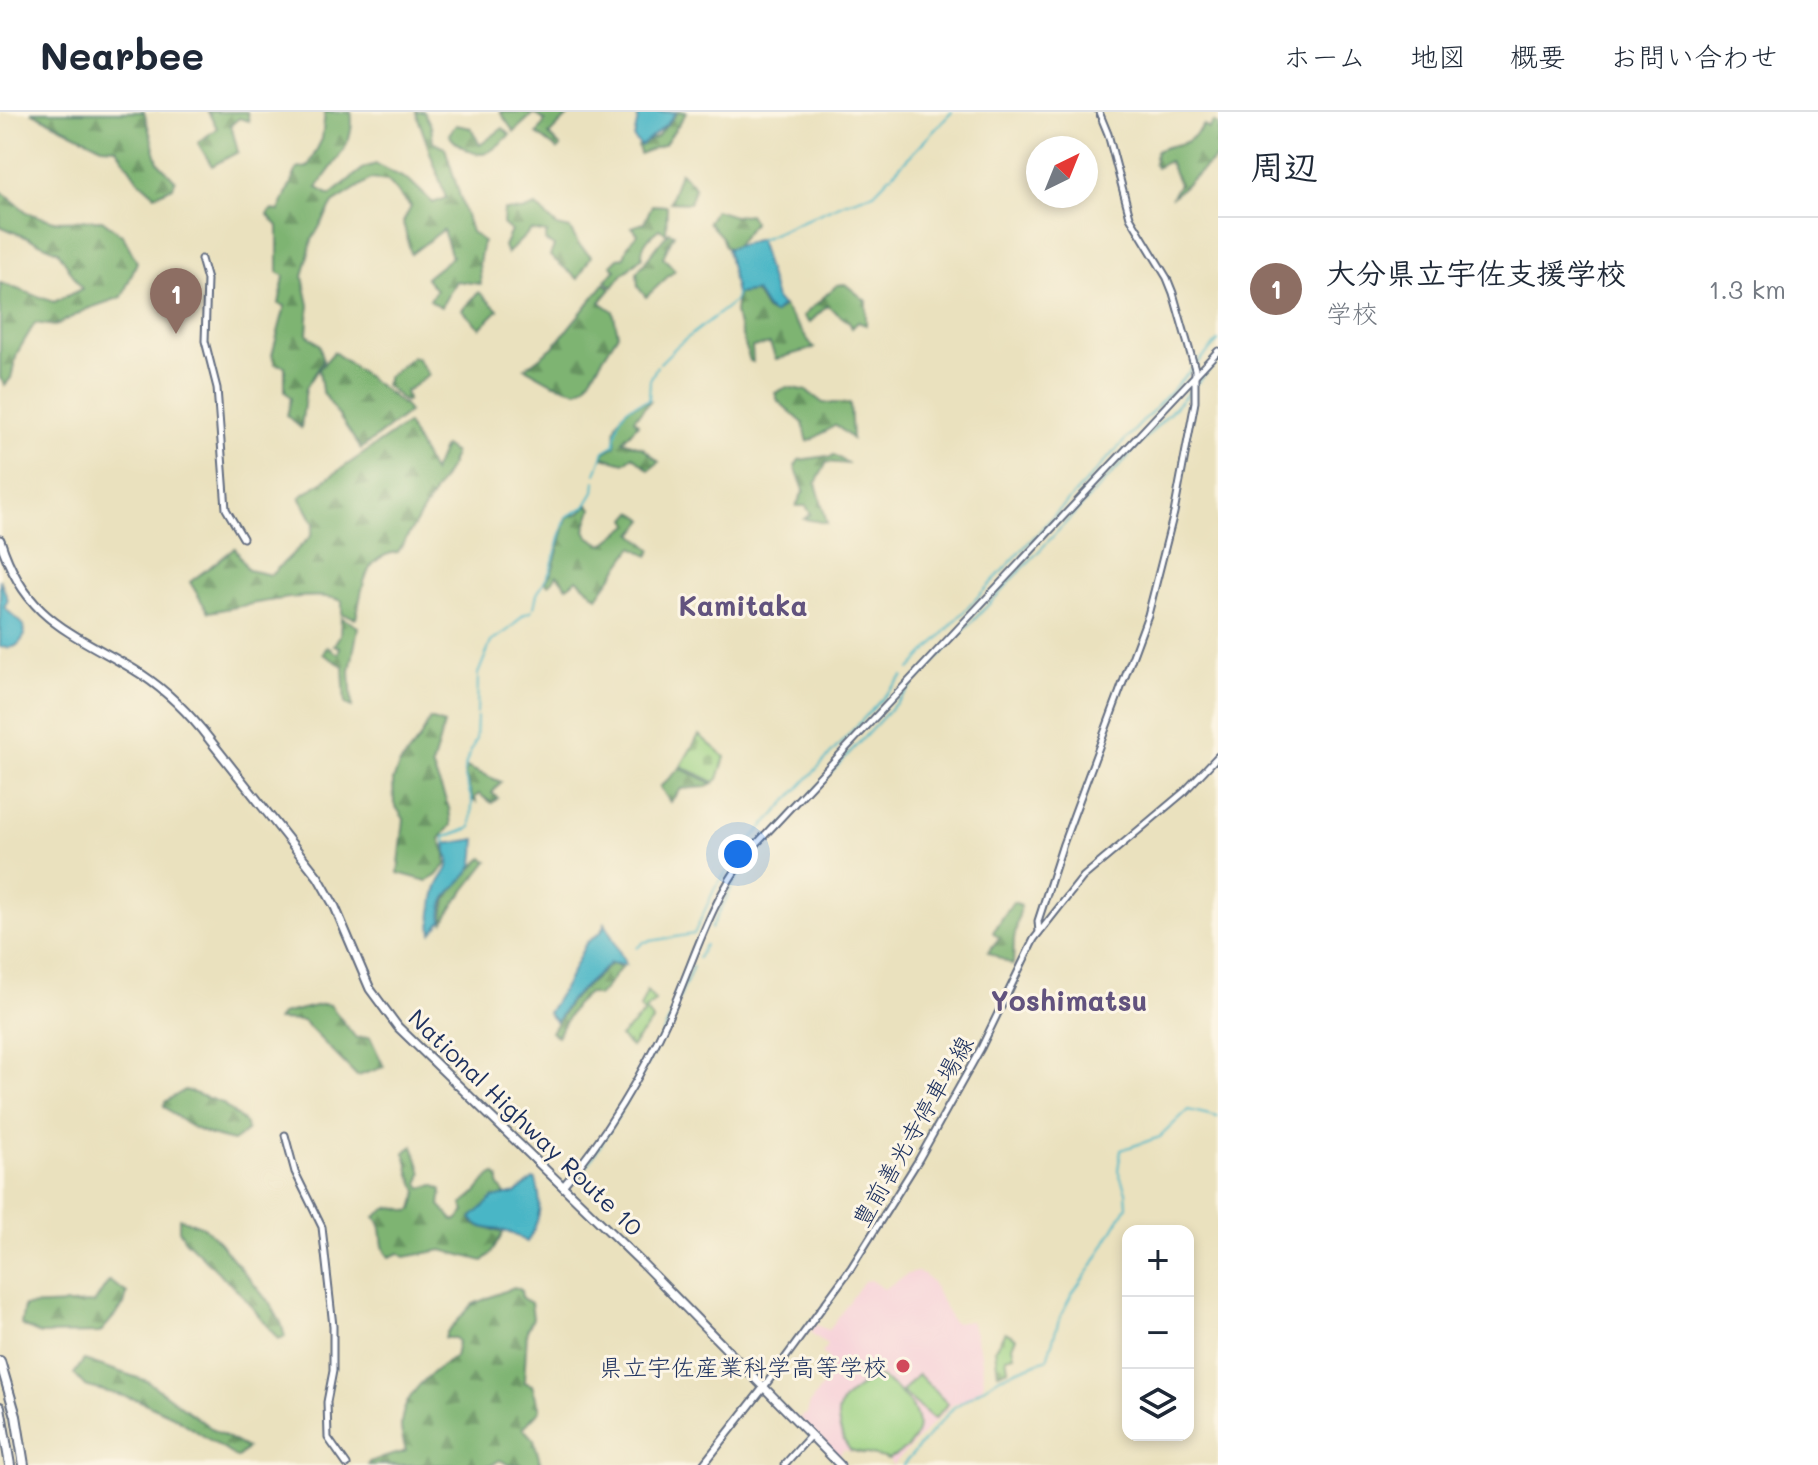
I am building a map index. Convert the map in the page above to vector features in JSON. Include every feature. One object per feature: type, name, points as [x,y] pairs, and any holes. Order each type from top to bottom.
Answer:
[{"type":"highway","name":"National Highway Route 10","points":[[0,540],[21,585],[51,619],[76,638],[147,678],[194,720],[318,877],[335,907],[366,981],[392,1021],[642,1263],[840,1465]]},
{"type":"highway","points":[[0,1361],[16,1416],[24,1465]]},
{"type":"highway","points":[[0,1407],[10,1465]]},
{"type":"main road","points":[[703,1465],[764,1387]]},
{"type":"street","points":[[1039,932],[1038,921],[1063,844],[1148,615],[1195,413],[1195,375],[1167,278],[1130,217],[1108,134],[1099,112]]},
{"type":"street","points":[[201,259],[207,280],[205,341],[217,388],[223,490],[227,514],[243,538]]},
{"type":"street","points":[[562,1187],[597,1143],[653,1048],[670,1014],[709,914],[747,854],[1218,351]]},
{"type":"street","name":"豊前善光寺停車場線","points":[[764,1387],[851,1268],[919,1159],[981,1048],[1039,932],[1083,877],[1184,792],[1218,756]]},
{"type":"street","points":[[285,1135],[295,1172],[322,1227],[334,1332],[327,1402],[328,1438],[347,1465]]},
{"type":"street","points":[[784,1465],[811,1435]]},
{"type":"shaded area","name":"県立宇佐産業科学高等学校","points":[[917,1272],[932,1282],[951,1320],[955,1323],[971,1321],[981,1353],[982,1387],[949,1407],[893,1465],[888,1459],[843,1450],[838,1457],[799,1417],[807,1414],[810,1403],[826,1381],[818,1374],[829,1359],[822,1353],[827,1345],[810,1332],[816,1325],[829,1330],[864,1281],[871,1280],[884,1289]]},
{"type":"green space","points":[[31,112],[144,112],[158,162],[175,180],[173,187],[155,195],[138,180],[116,148],[102,147]]},
{"type":"green space","points":[[208,112],[247,112],[249,121],[239,118],[231,125],[238,152],[212,166],[198,143],[217,128]]},
{"type":"green space","points":[[325,112],[351,112],[352,123],[342,153],[317,188],[330,195],[364,168],[376,164],[410,181],[433,203],[446,198],[416,112],[424,112],[431,126],[433,142],[445,148],[471,232],[483,241],[479,263],[481,284],[456,281],[441,307],[430,300],[436,290],[426,278],[452,257],[443,230],[411,254],[403,222],[411,207],[388,181],[371,179],[333,203],[312,240],[303,277],[309,305],[307,334],[320,345],[323,361],[306,388],[301,428],[287,416],[291,398],[285,391],[285,366],[275,364],[272,355],[285,306],[279,304],[284,276],[278,272],[278,226],[268,215],[271,210],[279,211],[297,169],[308,167],[322,139]]},
{"type":"green space","points":[[500,112],[568,112],[570,114],[549,135],[561,147],[558,150],[537,134],[545,121],[534,113],[514,132]]},
{"type":"green space","points":[[678,112],[687,112],[665,144],[640,154],[638,146],[657,137]]},
{"type":"green space","points":[[1213,122],[1218,125],[1218,156],[1171,198],[1179,184],[1169,161],[1156,168],[1156,151],[1187,141],[1204,125],[1208,129]]},
{"type":"green space","points":[[456,125],[471,128],[480,145],[503,128],[510,135],[488,152],[478,154],[452,139],[449,134]]},
{"type":"green space","points":[[680,172],[695,187],[690,203],[670,202]]},
{"type":"green space","points":[[0,190],[28,213],[54,221],[102,220],[123,236],[137,262],[122,297],[87,309],[55,326],[35,323],[17,353],[11,378],[5,385],[0,378],[0,283],[54,302],[82,289],[58,251],[0,226]]},
{"type":"green space","points":[[652,205],[667,206],[666,233],[659,229],[649,238],[642,257],[613,287],[605,280],[616,270],[611,265],[624,257],[629,243],[638,234],[632,227],[644,223]]},
{"type":"green space","points":[[536,206],[557,226],[570,229],[579,245],[591,256],[578,279],[550,256],[554,246],[545,241],[547,233],[531,230],[507,254],[504,246],[511,231],[503,224],[504,210],[522,211]]},
{"type":"green space","points":[[715,210],[734,216],[749,214],[754,222],[733,249],[725,247],[721,236],[708,222]]},
{"type":"green space","points":[[669,232],[674,234],[663,257],[675,270],[646,297],[638,287],[637,272]]},
{"type":"green space","points":[[605,283],[611,289],[600,302],[613,311],[618,334],[586,385],[577,391],[552,383],[525,368],[553,347]]},
{"type":"green space","points":[[845,284],[866,301],[866,325],[858,322],[852,328],[849,322],[827,306],[809,323],[803,316],[837,285]]},
{"type":"green space","points":[[479,292],[498,310],[480,328],[462,310]]},
{"type":"green space","points":[[755,292],[766,310],[774,314],[783,306],[814,348],[776,359],[770,344],[752,347],[753,362],[750,361],[735,313],[737,294]]},
{"type":"green space","points":[[334,352],[409,412],[361,449],[322,391],[319,369]]},
{"type":"green space","points":[[412,357],[417,358],[429,375],[405,392],[408,400],[405,402],[385,385],[388,377]]},
{"type":"green space","points":[[787,387],[807,391],[823,403],[850,403],[852,439],[836,425],[808,442],[803,423],[778,401],[775,393]]},
{"type":"green space","points":[[650,401],[634,419],[638,424],[623,441],[643,448],[659,462],[649,470],[633,456],[624,463],[603,457],[604,452],[615,446],[615,430],[621,415],[634,406]]},
{"type":"green space","points":[[407,424],[433,472],[444,446],[454,453],[451,465],[398,552],[377,560],[371,567],[363,585],[356,618],[342,614],[342,601],[314,597],[296,597],[208,612],[190,582],[235,548],[248,570],[271,575],[311,536],[314,523],[300,497]]},
{"type":"green space","points":[[834,455],[849,464],[827,462],[816,483],[827,523],[804,519],[811,514],[806,506],[796,506],[804,490],[795,466],[799,460]]},
{"type":"green space","points":[[588,505],[592,508],[585,530],[588,536],[603,545],[629,525],[627,519],[633,512],[645,520],[633,534],[652,550],[648,556],[633,547],[597,597],[577,579],[567,587],[557,575],[549,585],[545,582],[552,572],[567,517],[580,513]]},
{"type":"green space","points":[[341,617],[358,627],[350,671],[352,707],[345,704],[343,666],[323,654],[327,647],[338,654],[340,647],[334,645],[340,635]]},
{"type":"green space","points":[[430,719],[444,724],[432,766],[449,808],[451,825],[440,839],[446,854],[446,865],[427,881],[398,873],[404,819],[394,804],[393,781],[399,765],[419,740]]},
{"type":"green space","points":[[699,735],[725,757],[718,779],[714,782],[681,766]]},
{"type":"green space","points":[[466,767],[501,782],[492,793],[498,798],[492,803],[479,794],[475,797],[476,802],[473,800],[465,775]]},
{"type":"green space","points":[[680,768],[713,783],[706,787],[681,789],[670,802],[660,787]]},
{"type":"green space","points":[[483,858],[488,861],[444,922],[449,895]]},
{"type":"green space","points":[[1013,902],[1021,905],[1014,939],[1013,965],[988,952],[999,938],[993,932]]},
{"type":"green space","points":[[611,964],[622,967],[601,993],[598,996],[588,993],[575,1005],[557,1036],[551,1032],[571,1000]]},
{"type":"green space","points":[[647,991],[655,1001],[646,1010],[653,1020],[631,1047],[620,1037],[645,1013],[640,1008]]},
{"type":"green space","points":[[330,1005],[356,1038],[370,1037],[384,1067],[357,1076],[303,1021],[277,1020],[282,1014]]},
{"type":"green space","points":[[185,1090],[222,1103],[246,1124],[247,1131],[233,1141],[204,1132],[180,1119],[164,1106],[165,1102]]},
{"type":"green space","points":[[413,1146],[422,1173],[419,1183],[422,1188],[434,1185],[442,1190],[440,1205],[453,1220],[465,1212],[462,1204],[488,1178],[495,1174],[499,1178],[499,1186],[505,1194],[472,1217],[473,1224],[503,1233],[491,1254],[483,1261],[442,1250],[405,1257],[399,1253],[389,1257],[385,1252],[381,1227],[375,1217],[389,1208],[413,1209],[418,1191],[410,1175],[405,1152]]},
{"type":"green space","points":[[179,1218],[204,1227],[220,1243],[271,1305],[285,1337],[278,1339],[243,1296],[185,1240],[179,1230]]},
{"type":"green space","points":[[109,1281],[127,1293],[124,1305],[100,1333],[40,1334],[21,1325],[24,1306],[94,1303]]},
{"type":"green space","points":[[514,1287],[521,1290],[522,1298],[531,1303],[533,1318],[527,1331],[524,1382],[532,1385],[540,1410],[523,1428],[534,1440],[541,1465],[509,1465],[500,1460],[491,1465],[368,1465],[369,1462],[406,1451],[401,1426],[406,1404],[419,1385],[455,1357],[458,1342],[455,1338],[445,1338],[447,1332],[473,1304]]},
{"type":"green space","points":[[1005,1332],[1016,1338],[1012,1346],[1014,1355],[1006,1357],[1008,1369],[998,1373],[995,1349]]},
{"type":"green space","points":[[84,1360],[147,1381],[215,1431],[247,1448],[237,1458],[173,1416],[138,1400],[85,1386],[74,1374]]},
{"type":"green space","points":[[918,1374],[948,1404],[934,1419],[902,1392]]},
{"type":"green space","points":[[876,1376],[906,1399],[917,1418],[918,1428],[910,1445],[888,1459],[850,1450],[839,1425],[839,1409],[843,1402]]},
{"type":"water","points":[[639,112],[676,112],[641,146],[634,139]]},
{"type":"water","points":[[759,239],[776,299],[782,306],[774,314],[767,309],[756,291],[736,294],[727,249]]},
{"type":"water","points":[[0,579],[8,600],[4,607],[23,625],[25,635],[18,645],[12,647],[0,647]]},
{"type":"water","points":[[476,839],[473,865],[448,896],[442,921],[432,933],[436,892],[449,863],[445,844]]},
{"type":"water","points":[[605,923],[626,965],[610,963],[570,1000],[556,1022],[548,1013],[586,943],[601,932]]},
{"type":"water","points":[[533,1179],[536,1180],[540,1205],[535,1227],[527,1242],[508,1232],[484,1227],[471,1218],[493,1198],[516,1193]]},
{"type":"waterway","points":[[759,240],[874,193],[952,112]]},
{"type":"waterway","points":[[660,363],[735,301],[736,294]]},
{"type":"waterway","points":[[1197,364],[1218,341]]},
{"type":"waterway","points":[[1197,383],[1218,360]]},
{"type":"waterway","points":[[596,474],[604,451],[614,445],[619,421],[625,410],[649,400],[650,380],[657,366]]},
{"type":"waterway","points":[[910,669],[1193,368]]},
{"type":"waterway","points":[[919,678],[1193,388]]},
{"type":"waterway","points":[[534,607],[537,594],[550,571],[566,517],[585,507],[594,492],[595,481]]},
{"type":"waterway","points":[[477,713],[478,674],[491,642],[532,611]]},
{"type":"waterway","points":[[637,948],[644,942],[694,934],[715,888],[748,843],[903,676]]},
{"type":"waterway","points":[[711,929],[734,883],[757,852],[912,686]]},
{"type":"waterway","points":[[446,843],[444,837],[471,828],[472,801],[464,775],[476,739],[477,717]]},
{"type":"waterway","points":[[698,958],[705,945]]},
{"type":"waterway","points":[[575,1181],[643,1073],[693,966]]},
{"type":"waterway","points":[[903,1465],[953,1408],[1000,1377],[1047,1359],[1060,1317],[1072,1294],[1127,1206],[1126,1192],[1118,1170],[1121,1150],[1160,1137],[1188,1110],[1218,1117]]},
{"type":"place","name":"大分県立宇佐支援学校","points":[[176,334]]},
{"type":"place","name":"県立宇佐産業科学高等学校","points":[[903,1366]]},
{"type":"district","name":"Kamitaka","points":[[743,605]]},
{"type":"district","name":"Yoshimatsu","points":[[1069,1000]]}]
